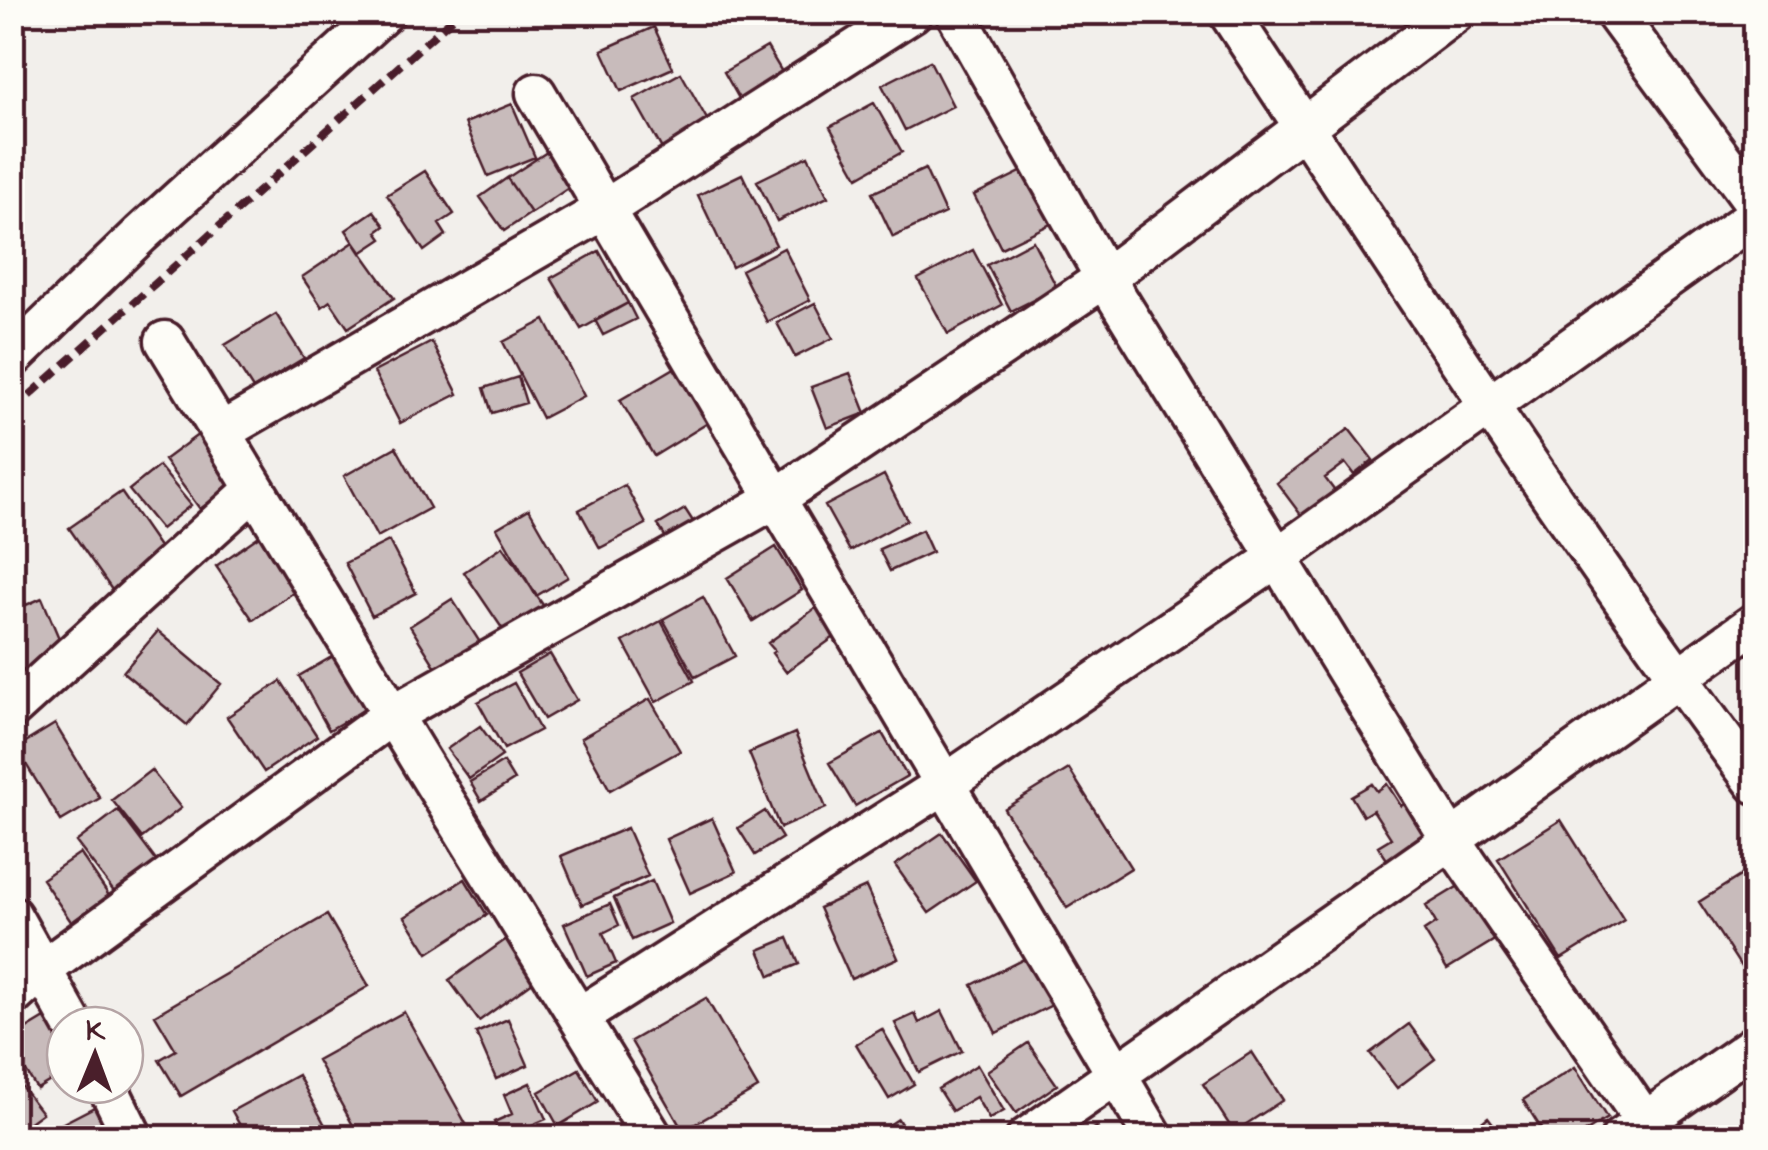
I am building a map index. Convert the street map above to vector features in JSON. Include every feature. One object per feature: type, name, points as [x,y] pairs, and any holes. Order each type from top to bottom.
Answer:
[{"type":"street","points":[[12,358],[141,234],[385,12]]},
{"type":"street","points":[[221,432],[604,210],[913,12]]},
{"type":"street","points":[[954,12],[1105,278],[1634,1130],[1756,1044]]},
{"type":"street","points":[[1228,12],[1490,405],[1677,678],[1756,784]]},
{"type":"street","points":[[12,998],[42,970],[392,715],[775,499],[1105,278],[1456,12]]},
{"type":"street","points":[[1614,12],[1756,205]]},
{"type":"street","points":[[536,93],[1154,1138]]},
{"type":"street","points":[[579,1017],[945,784],[1278,557],[1756,215]]},
{"type":"street","points":[[165,341],[653,1138]]},
{"type":"street","points":[[12,710],[256,489]]},
{"type":"street","points":[[1026,1138],[1756,622]]},
{"type":"street","points":[[12,916],[62,1005]]},
{"type":"street","points":[[116,1105],[132,1138]]},
{"type":"building","points":[[654,27],[673,68],[621,91],[602,50]]},
{"type":"building","points":[[767,47],[785,77],[741,102],[724,72]]},
{"type":"building","points":[[930,61],[953,106],[905,130],[882,85]]},
{"type":"building","points":[[681,73],[713,130],[666,156],[634,99]]},
{"type":"building","points":[[874,103],[902,152],[858,177],[830,127]]},
{"type":"building","points":[[512,104],[535,157],[488,176],[465,123]]},
{"type":"building","points":[[550,150],[573,185],[531,213],[507,178]]},
{"type":"building","points":[[808,156],[828,197],[777,221],[757,181]]},
{"type":"building","points":[[925,169],[945,213],[893,237],[872,193]]},
{"type":"building","points":[[1027,169],[1053,223],[1001,248],[974,195]]},
{"type":"building","points":[[425,171],[454,214],[439,224],[446,235],[424,251],[387,195]]},
{"type":"building","points":[[742,174],[776,245],[732,267],[698,195]]},
{"type":"building","points":[[507,178],[531,213],[504,231],[480,197]]},
{"type":"building","points":[[374,211],[385,226],[377,232],[382,239],[361,253],[346,230]]},
{"type":"building","points":[[1033,241],[1057,288],[1011,311],[987,265]]},
{"type":"building","points":[[354,242],[394,298],[348,328],[330,301],[322,307],[302,277]]},
{"type":"building","points":[[784,248],[810,300],[767,322],[741,270]]},
{"type":"building","points":[[973,250],[1002,305],[948,334],[918,279]]},
{"type":"building","points":[[599,251],[628,303],[581,329],[551,278]]},
{"type":"building","points":[[12,254],[24,268],[12,278]]},
{"type":"building","points":[[628,303],[636,319],[603,335],[595,320]]},
{"type":"building","points":[[815,303],[833,338],[795,357],[777,323]]},
{"type":"building","points":[[276,314],[304,358],[253,389],[225,345]]},
{"type":"building","points":[[545,320],[584,396],[542,418],[503,342]]},
{"type":"building","points":[[432,342],[458,394],[400,423],[374,372]]},
{"type":"building","points":[[678,366],[711,421],[654,456],[620,400]]},
{"type":"building","points":[[850,373],[866,413],[827,428],[811,387]]},
{"type":"building","points":[[518,377],[526,403],[492,413],[484,388]]},
{"type":"building","points":[[1349,429],[1373,460],[1354,475],[1345,463],[1325,478],[1337,494],[1304,519],[1277,483]]},
{"type":"building","points":[[199,434],[236,483],[200,509],[164,460]]},
{"type":"building","points":[[396,447],[430,508],[377,537],[344,476]]},
{"type":"building","points":[[159,466],[191,505],[161,529],[129,490]]},
{"type":"building","points":[[884,475],[907,520],[850,551],[825,506]]},
{"type":"building","points":[[625,485],[646,524],[600,548],[579,510]]},
{"type":"building","points":[[121,492],[164,554],[112,590],[69,528]]},
{"type":"building","points":[[529,509],[568,577],[536,596],[497,528]]},
{"type":"building","points":[[685,509],[698,529],[671,546],[658,525]]},
{"type":"building","points":[[922,530],[932,552],[890,571],[879,549]]},
{"type":"building","points":[[265,532],[303,586],[253,620],[216,566]]},
{"type":"building","points":[[389,541],[416,593],[372,616],[345,563]]},
{"type":"building","points":[[503,546],[545,608],[506,634],[464,572]]},
{"type":"building","points":[[776,547],[802,590],[753,621],[727,578]]},
{"type":"building","points":[[12,573],[26,605],[42,598],[66,655],[12,677]]},
{"type":"building","points":[[703,597],[735,656],[695,677],[663,619]]},
{"type":"building","points":[[452,599],[483,647],[440,674],[410,626]]},
{"type":"building","points":[[817,607],[837,635],[786,672],[768,643]]},
{"type":"building","points":[[661,621],[694,681],[656,702],[623,642]]},
{"type":"building","points":[[158,631],[221,684],[187,725],[123,672]]},
{"type":"building","points":[[342,651],[372,705],[329,730],[299,676]]},
{"type":"building","points":[[550,654],[577,700],[544,719],[517,673]]},
{"type":"building","points":[[281,681],[317,736],[264,772],[227,717]]},
{"type":"building","points":[[514,683],[540,730],[504,749],[478,702]]},
{"type":"building","points":[[650,699],[680,751],[610,790],[581,738]]},
{"type":"building","points":[[55,724],[100,798],[61,821],[16,748]]},
{"type":"building","points":[[480,726],[502,756],[469,779],[447,749]]},
{"type":"building","points":[[795,733],[826,808],[780,828],[749,753]]},
{"type":"building","points":[[882,733],[907,776],[855,806],[829,763]]},
{"type":"building","points":[[503,762],[514,780],[481,801],[470,782]]},
{"type":"building","points":[[1069,769],[1131,868],[1067,908],[1004,809]]},
{"type":"building","points":[[151,770],[181,808],[142,838],[112,800]]},
{"type":"building","points":[[1372,784],[1377,791],[1387,784],[1401,806],[1414,798],[1438,837],[1392,867],[1378,846],[1391,838],[1373,810],[1363,816],[1351,796]]},
{"type":"building","points":[[118,810],[157,862],[115,893],[76,842]]},
{"type":"building","points":[[765,811],[782,838],[755,855],[738,828]]},
{"type":"building","points":[[712,818],[736,872],[690,893],[666,839]]},
{"type":"building","points":[[1561,820],[1624,920],[1561,959],[1498,859]]},
{"type":"building","points":[[627,828],[648,876],[582,905],[561,856]]},
{"type":"building","points":[[942,833],[976,881],[929,913],[895,865]]},
{"type":"building","points":[[80,853],[114,903],[76,929],[42,879]]},
{"type":"building","points":[[1756,866],[1756,990],[1699,902]]},
{"type":"building","points":[[465,879],[487,915],[428,953],[405,917]]},
{"type":"building","points":[[652,881],[670,923],[632,940],[614,898]]},
{"type":"building","points":[[1467,881],[1501,936],[1447,969],[1424,931],[1436,923],[1426,906]]},
{"type":"building","points":[[866,887],[898,958],[851,979],[819,908]]},
{"type":"building","points":[[610,904],[619,925],[603,933],[616,963],[587,976],[564,924]]},
{"type":"building","points":[[327,915],[369,986],[181,1096],[159,1060],[176,1050],[155,1015]]},
{"type":"building","points":[[508,938],[537,979],[479,1021],[449,980]]},
{"type":"building","points":[[788,938],[799,964],[770,976],[759,950]]},
{"type":"building","points":[[1036,953],[1060,1001],[996,1033],[972,985]]},
{"type":"building","points":[[706,998],[758,1088],[683,1131],[631,1041]]},
{"type":"building","points":[[942,1011],[962,1051],[919,1072],[895,1023],[915,1014],[919,1023]]},
{"type":"building","points":[[404,1012],[471,1133],[462,1138],[360,1138],[317,1060]]},
{"type":"building","points":[[45,1018],[45,1084],[37,1089],[12,1049],[12,1038]]},
{"type":"building","points":[[508,1019],[528,1065],[496,1079],[476,1033]]},
{"type":"building","points":[[1409,1024],[1435,1059],[1397,1088],[1370,1053]]},
{"type":"building","points":[[882,1029],[914,1084],[889,1099],[856,1044]]},
{"type":"building","points":[[1028,1043],[1057,1085],[1016,1113],[987,1071]]},
{"type":"building","points":[[1252,1052],[1283,1100],[1234,1132],[1203,1084]]},
{"type":"building","points":[[977,1065],[1004,1111],[989,1119],[976,1097],[952,1111],[938,1089]]},
{"type":"building","points":[[1575,1067],[1607,1118],[1576,1138],[1547,1138],[1523,1100]]},
{"type":"building","points":[[579,1069],[598,1102],[558,1126],[539,1092]]},
{"type":"building","points":[[12,1074],[42,1113],[12,1135]]},
{"type":"building","points":[[298,1075],[332,1138],[247,1138],[232,1111]]},
{"type":"building","points":[[530,1083],[546,1119],[532,1125],[538,1138],[501,1138],[494,1122],[512,1114],[504,1095]]},
{"type":"building","points":[[98,1105],[108,1105],[125,1138],[44,1138],[42,1134]]},
{"type":"building","points":[[1488,1117],[1504,1138],[1462,1138]]},
{"type":"building","points":[[898,1119],[909,1138],[869,1138]]},
{"type":"building","points":[[1756,1122],[1756,1138],[1732,1138]]},
{"type":"building","points":[[1096,1127],[1103,1138],[1077,1138]]},
{"type":"railway","points":[[12,411],[460,12]]}]
